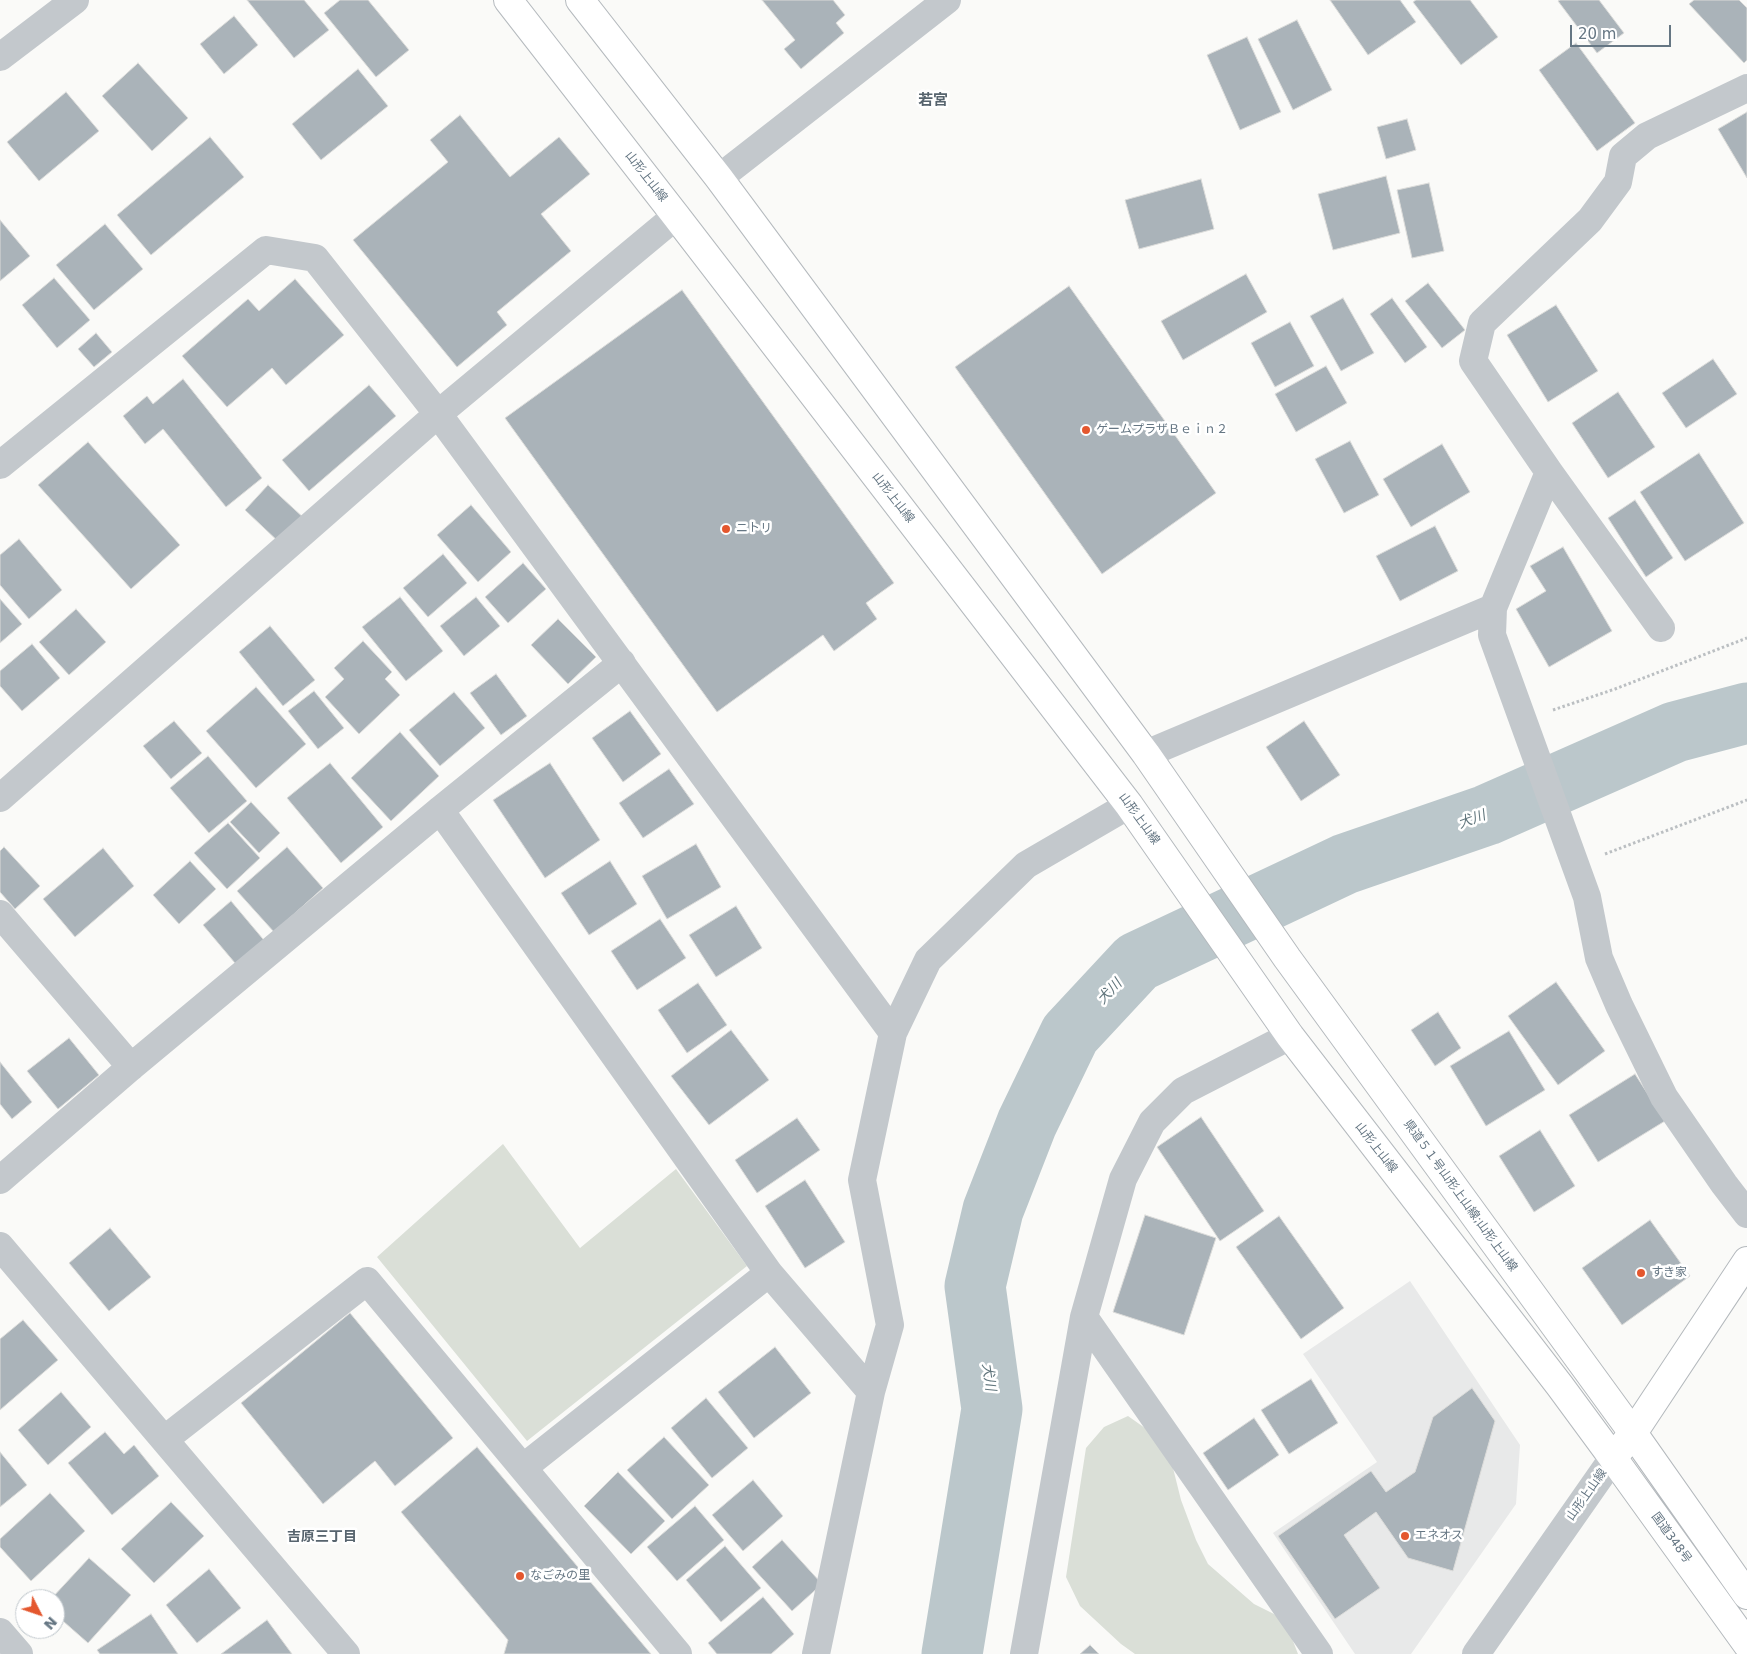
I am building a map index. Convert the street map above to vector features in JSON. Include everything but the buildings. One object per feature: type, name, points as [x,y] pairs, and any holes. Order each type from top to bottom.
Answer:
[{"type":"main road","name":"山形上山線","points":[[508,0],[1129,805],[1175,868],[1290,1036],[1560,1386],[1613,1458]]},
{"type":"main road","points":[[580,0],[719,178],[1146,754]]},
{"type":"main road","name":"県道５１号山形上山線;山形上山線","points":[[1146,754],[1287,958],[1632,1434]]},
{"type":"main road","points":[[1613,1458],[1632,1434],[1747,1260]]},
{"type":"main road","points":[[1632,1434],[1747,1594]]},
{"type":"main road","name":"国道348号","points":[[1613,1458],[1747,1644]]},
{"type":"street","points":[[0,57],[76,0]]},
{"type":"street","points":[[719,178],[947,0]]},
{"type":"street","points":[[1661,628],[1549,472],[1473,361],[1482,323],[1590,220],[1618,182],[1624,156],[1647,136],[1747,88]]},
{"type":"street","points":[[0,798],[438,414],[676,216]]},
{"type":"street","points":[[0,465],[266,250],[315,258],[438,414],[893,1033]]},
{"type":"street","points":[[1549,472],[1493,608],[1492,636],[1587,897],[1599,958],[1619,1005],[1660,1088],[1724,1184],[1747,1214]]},
{"type":"street","points":[[1146,754],[1493,608]]},
{"type":"street","points":[[0,1180],[131,1067],[440,810],[622,664]]},
{"type":"street","points":[[816,1654],[871,1392],[890,1325],[862,1180],[893,1033],[928,960],[1026,865],[1129,805]]},
{"type":"street","points":[[440,810],[769,1273],[871,1392]]},
{"type":"street","points":[[0,914],[131,1067]]},
{"type":"street","points":[[1024,1654],[1084,1317],[1123,1179],[1152,1122],[1183,1091],[1290,1036]]},
{"type":"street","points":[[0,1246],[346,1654]]},
{"type":"street","points":[[524,1468],[769,1273]]},
{"type":"street","points":[[165,1440],[367,1281],[678,1654]]},
{"type":"street","points":[[1084,1317],[1319,1654]]},
{"type":"street","name":"山形上山線","points":[[1476,1654],[1613,1458]]},
{"type":"street","points":[[0,1632],[19,1654]]},
{"type":"path","points":[[1523,721],[1615,689],[1747,638]]},
{"type":"path","points":[[1576,867],[1614,849],[1747,800]]},
{"type":"shaded area","points":[[503,1144],[580,1248],[676,1169],[747,1266],[527,1441],[377,1257]]},
{"type":"shaded area","points":[[1410,1281],[1520,1445],[1516,1504],[1411,1654],[1355,1654],[1273,1533],[1377,1462],[1303,1354]]},
{"type":"shaded area","points":[[1128,1416],[1152,1433],[1171,1460],[1181,1500],[1196,1540],[1208,1564],[1254,1604],[1274,1614],[1288,1628],[1298,1654],[1135,1654],[1121,1644],[1080,1606],[1066,1577],[1086,1448],[1104,1427]]},
{"type":"waterway","name":"犬川","points":[[952,1654],[992,1409],[975,1286],[993,1210],[1027,1123],[1070,1034],[1137,962],[1345,864],[1487,815],[1675,732],[1747,713]]},
{"type":"place","name":"ゲームプラザＢｅｉｎ２","points":[[1086,430]]},
{"type":"place","name":"ニトリ","points":[[726,529]]},
{"type":"place","name":"すき家","points":[[1641,1273]]},
{"type":"place","name":"エネオス","points":[[1405,1536]]},
{"type":"place","name":"なごみの里","points":[[520,1576]]},
{"type":"district","name":"若宮","points":[[933,101]]},
{"type":"district","name":"吉原三丁目","points":[[322,1537]]}]
